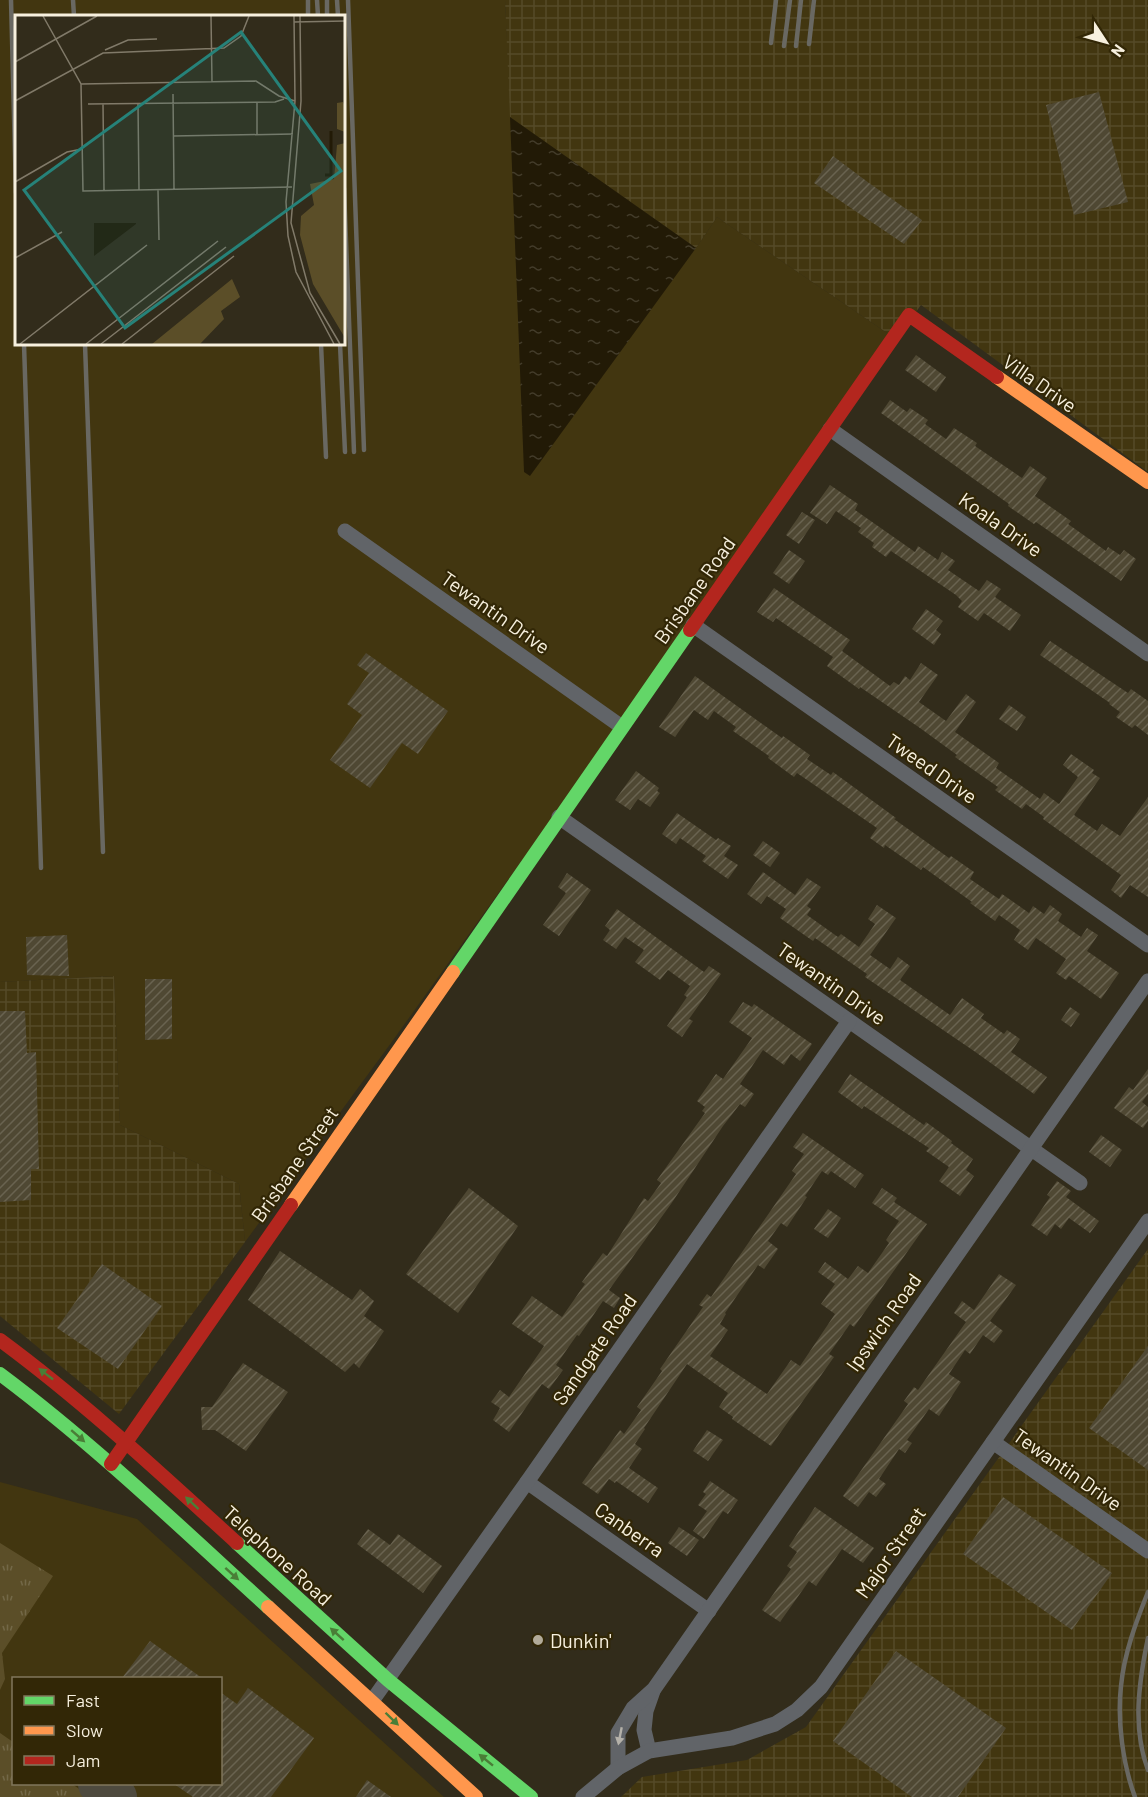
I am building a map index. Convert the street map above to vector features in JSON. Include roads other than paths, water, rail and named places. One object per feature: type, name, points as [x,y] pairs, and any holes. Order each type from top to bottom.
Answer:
[{"type":"street","name":"Brisbane Road","points":[[511,887],[909,315]]},
{"type":"street","name":"Villa Drive","points":[[909,315],[1146,476]]},
{"type":"street","name":"Koala Drive","points":[[830,429],[1148,654]]},
{"type":"street","name":"Tewantin Drive","points":[[345,531],[622,727]]},
{"type":"street","name":"Tweed Drive","points":[[693,626],[1148,945]]},
{"type":"street","name":"Tewantin Drive","points":[[559,817],[1080,1183]]},
{"type":"street","name":"Brisbane Street","points":[[111,1464],[511,887]]},
{"type":"street","name":"Ipswich Road","points":[[618,1767],[618,1733],[633,1708],[654,1689],[1148,981]]},
{"type":"street","name":"Sandgate Road","points":[[372,1701],[849,1021]]},
{"type":"street","name":"Major Street","points":[[583,1797],[618,1767],[649,1751],[732,1738],[775,1724],[798,1710],[821,1687],[1148,1221]]},
{"type":"street","name":"Telephone Road","points":[[0,1340],[49,1376],[126,1442],[388,1680],[531,1797]]},
{"type":"street","points":[[0,1374],[45,1408],[111,1464],[476,1797]]},
{"type":"street","name":"Tewantin Drive","points":[[993,1442],[1148,1551]]},
{"type":"street","name":"Canberra","points":[[527,1482],[708,1611]]},
{"type":"street","name":"Ipswich Road","points":[[649,1751],[644,1730],[646,1712],[654,1689]]},
{"type":"water","points":[[510,117],[696,248],[530,476],[524,472]]},
{"type":"railway","points":[[11,0],[15,154]]},
{"type":"railway","points":[[73,0],[74,15]]},
{"type":"railway","points":[[308,0],[308,15]]},
{"type":"railway","points":[[317,0],[318,15]]},
{"type":"railway","points":[[327,0],[327,15]]},
{"type":"railway","points":[[337,0],[338,15]]},
{"type":"railway","points":[[348,0],[364,450]]},
{"type":"railway","points":[[771,43],[776,0]]},
{"type":"railway","points":[[784,46],[790,0]]},
{"type":"railway","points":[[796,46],[801,0]]},
{"type":"railway","points":[[809,44],[814,0]]},
{"type":"railway","points":[[345,214],[354,452]]},
{"type":"railway","points":[[24,345],[41,868]]},
{"type":"railway","points":[[85,345],[103,852]]},
{"type":"railway","points":[[321,345],[326,457]]},
{"type":"railway","points":[[340,345],[345,452]]},
{"type":"railway","points":[[1135,1797],[1122,1743],[1120,1700],[1128,1650],[1148,1592]]},
{"type":"railway","points":[[1148,1638],[1139,1704],[1140,1738],[1148,1770]]},
{"type":"place","name":"Dunkin'","points":[[538,1640]]}]
